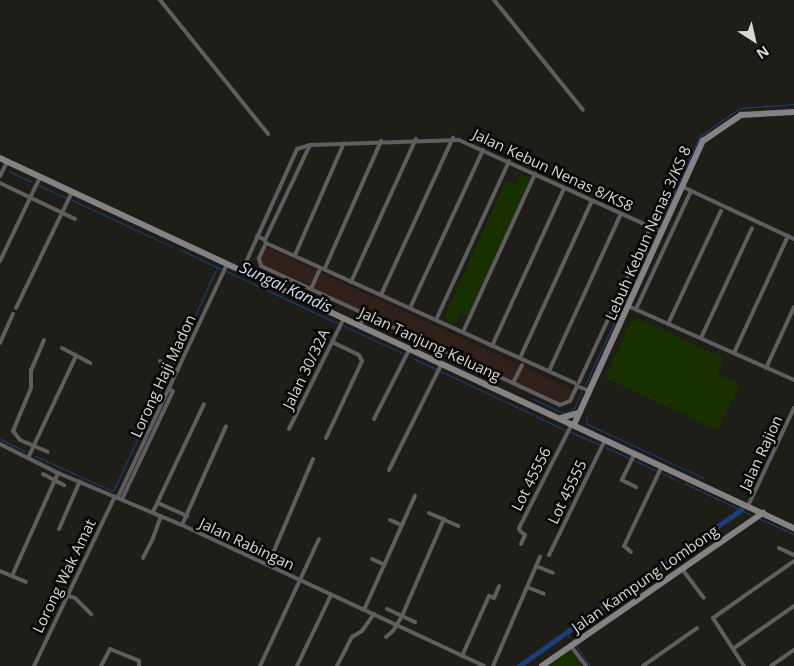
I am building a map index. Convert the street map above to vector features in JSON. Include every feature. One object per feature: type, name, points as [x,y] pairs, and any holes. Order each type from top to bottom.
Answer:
[{"type":"main road","name":"Lebuh Kebun Nenas 3/KS 8","points":[[573,424],[590,391],[704,141],[741,116],[794,112]]},
{"type":"main road","name":"Jalan Tanjung Keluang","points":[[0,158],[573,424],[605,440],[632,458],[662,467],[794,527]]},
{"type":"main road","points":[[558,418],[579,414],[583,424],[591,433]]},
{"type":"main road","name":"Jalan Kampung Lombong","points":[[542,666],[763,513]]},
{"type":"street","points":[[160,0],[268,134]]},
{"type":"street","points":[[494,0],[583,110]]},
{"type":"street","points":[[381,295],[453,138]]},
{"type":"street","name":"Jalan Kebun Nenas 8/KS8","points":[[310,145],[453,138],[508,161],[592,202],[662,232]]},
{"type":"street","points":[[351,282],[416,139]]},
{"type":"street","points":[[325,268],[381,142]]},
{"type":"street","points":[[295,255],[344,143]]},
{"type":"street","points":[[242,271],[297,149],[310,145]]},
{"type":"street","points":[[310,145],[265,243],[259,258],[261,266],[562,405],[570,401],[651,227]]},
{"type":"street","points":[[410,308],[483,150]]},
{"type":"street","points":[[436,320],[508,161]]},
{"type":"street","points":[[0,176],[7,162]]},
{"type":"street","points":[[463,332],[535,174]]},
{"type":"street","points":[[0,261],[40,177]]},
{"type":"street","points":[[0,183],[75,219]]},
{"type":"street","points":[[683,187],[794,239]]},
{"type":"street","points":[[492,346],[564,188]]},
{"type":"street","points":[[636,309],[691,191]]},
{"type":"street","points":[[16,308],[72,192]]},
{"type":"street","points":[[520,358],[592,202]]},
{"type":"street","points":[[668,324],[721,211]]},
{"type":"street","points":[[549,371],[621,214]]},
{"type":"street","points":[[701,338],[752,228]]},
{"type":"street","points":[[257,236],[265,243],[325,268],[351,282],[590,391]]},
{"type":"street","points":[[734,353],[788,236]]},
{"type":"street","name":"Lorong Haji Madon","points":[[119,498],[173,391],[169,389],[227,264]]},
{"type":"street","points":[[311,289],[319,271]]},
{"type":"street","points":[[628,306],[794,380]]},
{"type":"street","points":[[766,368],[794,307]]},
{"type":"street","points":[[0,342],[13,314]]},
{"type":"street","points":[[360,326],[365,314]]},
{"type":"street","name":"Jalan 30/32A","points":[[289,429],[344,318]]},
{"type":"street","points":[[0,325],[7,327]]},
{"type":"street","points":[[44,340],[31,370],[31,388],[13,428],[15,436],[48,452]]},
{"type":"street","points":[[326,438],[362,361],[359,356],[332,342]]},
{"type":"street","points":[[62,348],[90,362]]},
{"type":"street","points":[[374,419],[410,348]]},
{"type":"street","points":[[28,458],[76,356]]},
{"type":"street","points":[[160,361],[178,370]]},
{"type":"street","points":[[388,470],[442,363]]},
{"type":"street","points":[[513,383],[522,365]]},
{"type":"street","points":[[153,512],[204,404]]},
{"type":"street","name":"Jalan Rajion","points":[[748,506],[794,408]]},
{"type":"street","name":"Lot 45556","points":[[522,544],[525,535],[520,531],[520,528],[573,424]]},
{"type":"street","points":[[182,525],[226,426]]},
{"type":"street","name":"Lot 45555","points":[[549,555],[605,440]]},
{"type":"street","name":"Jalan Rabingan","points":[[0,444],[58,473],[182,525],[300,581],[463,654],[484,666]]},
{"type":"street","points":[[632,458],[622,480],[636,487]]},
{"type":"street","points":[[268,565],[313,459]]},
{"type":"street","points":[[631,552],[624,546],[662,467]]},
{"type":"street","points":[[12,576],[58,473]]},
{"type":"street","points":[[42,474],[64,485]]},
{"type":"street","points":[[59,528],[80,482]]},
{"type":"street","points":[[364,610],[415,496]]},
{"type":"street","name":"Lorong Wak Amat","points":[[34,666],[119,498]]},
{"type":"street","points":[[158,503],[187,516]]},
{"type":"street","points":[[429,513],[458,526]]},
{"type":"street","points":[[143,558],[161,516]]},
{"type":"street","points":[[390,520],[402,525]]},
{"type":"street","points":[[386,637],[398,625],[444,520]]},
{"type":"street","points":[[260,666],[319,539]]},
{"type":"street","points":[[779,548],[794,555]]},
{"type":"street","points":[[259,550],[285,562]]},
{"type":"street","points":[[493,666],[540,557]]},
{"type":"street","points":[[372,559],[384,565]]},
{"type":"street","points":[[744,666],[713,618],[794,561]]},
{"type":"street","points":[[536,566],[553,572]]},
{"type":"street","points":[[682,569],[704,598]]},
{"type":"street","points":[[0,571],[26,582]]},
{"type":"street","points":[[463,654],[489,596],[494,598],[499,586]]},
{"type":"street","points":[[527,587],[544,594]]},
{"type":"street","points":[[297,666],[331,595]]},
{"type":"street","points":[[69,596],[75,598],[92,614]]},
{"type":"street","points":[[734,648],[794,606]]},
{"type":"street","points":[[387,609],[415,622]]},
{"type":"street","points":[[337,666],[352,637],[362,630],[374,614]]},
{"type":"street","points":[[643,666],[697,628]]},
{"type":"street","points":[[571,646],[586,666]]},
{"type":"street","points":[[101,666],[110,649],[140,661],[139,666]]},
{"type":"street","points":[[771,666],[794,650]]},
{"type":"shaded area","points":[[266,247],[573,390],[569,400],[560,403],[262,264],[260,259]]},
{"type":"green space","points":[[522,173],[530,180],[468,316],[460,313],[455,324],[446,320],[445,316],[506,181],[516,185]]},
{"type":"green space","points":[[639,319],[724,358],[717,373],[740,384],[718,430],[605,378],[632,320]]},
{"type":"green space","points":[[571,650],[582,666],[548,666]]},
{"type":"waterway","points":[[660,223],[700,136],[740,108],[794,104]]},
{"type":"waterway","name":"Sungai Kandis","points":[[8,171],[32,182]]},
{"type":"waterway","name":"Sungai Kandis","points":[[39,185],[66,198]]},
{"type":"waterway","name":"Sungai Kandis","points":[[72,200],[173,247]]},
{"type":"waterway","points":[[585,385],[655,235]]},
{"type":"waterway","name":"Sungai Kandis","points":[[179,249],[221,269]]},
{"type":"waterway","points":[[188,331],[217,267]]},
{"type":"waterway","name":"Sungai Kandis","points":[[226,271],[337,323]]},
{"type":"waterway","name":"Sungai Kandis","points":[[344,326],[404,354]]},
{"type":"waterway","points":[[173,364],[185,337]]},
{"type":"waterway","name":"Sungai Kandis","points":[[414,359],[436,369]]},
{"type":"waterway","points":[[35,456],[113,491],[170,370]]},
{"type":"waterway","name":"Sungai Kandis","points":[[440,371],[532,414]]},
{"type":"waterway","points":[[533,399],[565,414],[574,408],[581,393]]},
{"type":"waterway","name":"Sungai Kandis","points":[[535,416],[565,430]]},
{"type":"waterway","points":[[586,416],[587,424],[704,478]]},
{"type":"waterway","name":"Sungai Kandis","points":[[570,432],[601,445]]},
{"type":"waterway","points":[[0,439],[25,451]]},
{"type":"waterway","name":"Sungai Kandis","points":[[605,447],[679,481]]},
{"type":"waterway","name":"Sungai Kandis","points":[[684,483],[751,515]]},
{"type":"waterway","points":[[628,589],[741,510]]},
{"type":"waterway","name":"Sungai Kandis","points":[[760,519],[794,534]]},
{"type":"waterway","points":[[519,666],[623,592]]},
{"type":"waterway","points":[[566,633],[569,637]]},
{"type":"waterway","points":[[576,646],[590,666]]}]
